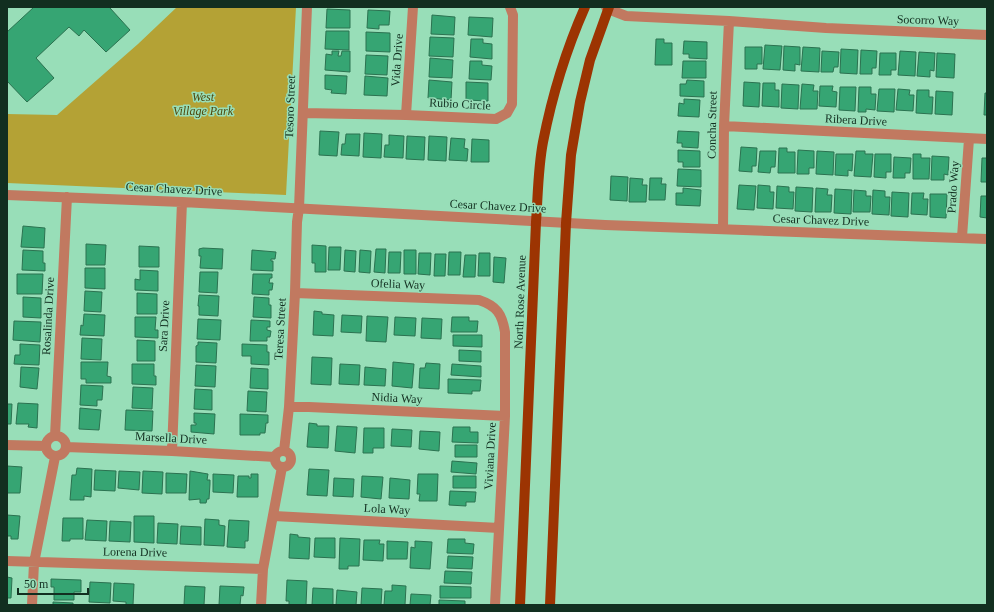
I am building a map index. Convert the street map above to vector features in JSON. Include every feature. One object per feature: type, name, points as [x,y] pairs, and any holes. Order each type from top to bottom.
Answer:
[{"type":"main road","name":"North Rose Avenue","points":[[520,605],[539,170],[543,143],[564,63],[585,7]]},
{"type":"main road","points":[[550,605],[570,155],[590,60],[608,8]]},
{"type":"street","name":"Tesoro Street","points":[[299,208],[307,7]]},
{"type":"street","name":"Vida Drive","points":[[406,114],[413,7]]},
{"type":"street","name":"Rubio Circle","points":[[303,113],[406,114],[496,119],[507,113],[512,104],[513,15],[510,7]]},
{"type":"street","name":"Socorro Way","points":[[608,8],[626,16],[826,28],[987,35]]},
{"type":"street","name":"Concha Street","points":[[723,229],[724,126],[729,21]]},
{"type":"street","name":"Ribera Drive","points":[[724,126],[987,139]]},
{"type":"street","name":"Prado Way","points":[[962,237],[969,138]]},
{"type":"street","name":"Cesar Chavez Drive","points":[[7,195],[182,202],[536,222],[987,239]]},
{"type":"street","name":"Rosalinda Drive","points":[[55,436],[67,197]]},
{"type":"street","name":"Sara Drive","points":[[172,451],[182,202]]},
{"type":"street","name":"Teresa Street","points":[[279,454],[289,407],[297,222],[299,208]]},
{"type":"street","name":"Ofelia Way","points":[[295,293],[479,300],[487,303],[497,310]]},
{"type":"street","name":"Viviana Drive","points":[[495,605],[505,416],[505,332],[503,319],[497,310]]},
{"type":"street","name":"Nidia Way","points":[[289,407],[505,416]]},
{"type":"street","points":[[55,436],[63,439],[66,447],[62,454],[55,456],[50,455],[46,446],[47,441],[55,436]]},
{"type":"street","points":[[7,445],[46,446]]},
{"type":"street","name":"Marsella Drive","points":[[66,447],[279,454]]},
{"type":"street","points":[[279,454],[289,454],[291,460],[288,466],[282,467],[278,466],[276,463],[279,454]]},
{"type":"street","points":[[32,605],[34,563],[55,456]]},
{"type":"street","points":[[261,605],[263,568],[282,467]]},
{"type":"street","name":"Lola Way","points":[[274,516],[499,528]]},
{"type":"street","name":"Lorena Drive","points":[[7,561],[34,563],[263,568]]},
{"type":"green space","name":"West Village Park","points":[[177,7],[296,7],[286,195],[7,183],[7,114],[57,115],[138,44]]},
{"type":"building","points":[[34,7],[111,7],[110,8],[130,30],[106,52],[84,30],[79,36],[69,27],[36,58],[54,78],[27,102],[7,81],[7,32]]},
{"type":"building","points":[[327,9],[350,10],[350,28],[326,28]]},
{"type":"building","points":[[368,10],[390,11],[389,25],[379,25],[379,29],[367,28]]},
{"type":"building","points":[[432,15],[455,17],[454,35],[431,34]]},
{"type":"building","points":[[469,17],[493,18],[492,37],[468,35]]},
{"type":"building","points":[[326,31],[349,31],[349,50],[325,49]]},
{"type":"building","points":[[366,32],[390,33],[390,52],[366,51]]},
{"type":"building","points":[[430,37],[454,38],[453,57],[429,56]]},
{"type":"building","points":[[471,39],[483,39],[483,43],[492,44],[492,59],[470,57]]},
{"type":"building","points":[[656,39],[664,39],[664,43],[672,43],[672,65],[655,65]]},
{"type":"building","points":[[684,41],[707,42],[707,59],[689,58],[689,54],[683,54]]},
{"type":"building","points":[[765,45],[782,46],[780,70],[763,69]]},
{"type":"building","points":[[784,46],[800,47],[800,65],[795,64],[795,71],[783,70]]},
{"type":"building","points":[[745,47],[762,47],[762,64],[757,64],[757,69],[745,69]]},
{"type":"building","points":[[803,47],[820,48],[819,72],[801,71]]},
{"type":"building","points":[[841,49],[858,50],[857,74],[840,73]]},
{"type":"building","points":[[861,50],[877,51],[876,68],[872,68],[872,74],[860,74]]},
{"type":"building","points":[[332,51],[339,51],[338,56],[341,56],[342,51],[350,51],[350,72],[325,70],[326,54],[332,55]]},
{"type":"building","points":[[822,51],[839,52],[838,67],[834,67],[833,72],[821,72]]},
{"type":"building","points":[[900,51],[916,52],[915,76],[898,75]]},
{"type":"building","points":[[919,52],[935,53],[934,71],[930,70],[930,77],[917,76]]},
{"type":"building","points":[[880,53],[896,53],[896,70],[891,70],[891,75],[879,75]]},
{"type":"building","points":[[937,53],[955,54],[954,78],[936,77]]},
{"type":"building","points":[[366,55],[388,56],[387,75],[365,74]]},
{"type":"building","points":[[430,58],[453,60],[452,78],[429,77]]},
{"type":"building","points":[[470,61],[482,61],[482,65],[492,66],[491,80],[469,79]]},
{"type":"building","points":[[683,61],[706,61],[706,78],[682,78]]},
{"type":"building","points":[[325,75],[347,76],[346,94],[331,93],[332,90],[325,89]]},
{"type":"building","points":[[365,76],[388,78],[387,96],[364,95]]},
{"type":"building","points":[[429,80],[452,82],[451,100],[428,98]]},
{"type":"building","points":[[687,80],[704,81],[704,97],[680,96],[680,84],[686,84]]},
{"type":"building","points":[[466,82],[488,83],[488,101],[466,100]]},
{"type":"building","points":[[744,82],[760,83],[759,107],[743,106]]},
{"type":"building","points":[[763,83],[775,83],[775,90],[779,90],[779,107],[762,106]]},
{"type":"building","points":[[782,84],[799,85],[798,109],[781,108]]},
{"type":"building","points":[[802,84],[814,85],[813,91],[818,91],[817,109],[800,109]]},
{"type":"building","points":[[820,86],[833,86],[832,91],[837,92],[836,107],[819,106]]},
{"type":"building","points":[[840,87],[856,87],[855,111],[839,110]]},
{"type":"building","points":[[859,87],[871,87],[871,94],[876,94],[875,110],[866,109],[866,112],[858,112]]},
{"type":"building","points":[[879,89],[895,89],[894,112],[877,111]]},
{"type":"building","points":[[898,89],[910,90],[909,95],[914,95],[913,111],[896,110]]},
{"type":"building","points":[[917,90],[929,90],[929,97],[933,97],[932,114],[916,113]]},
{"type":"building","points":[[936,91],[953,92],[952,115],[935,114]]},
{"type":"building","points":[[985,93],[987,93],[987,115],[984,115]]},
{"type":"building","points":[[684,99],[700,100],[699,117],[678,116],[679,103],[684,104]]},
{"type":"building","points":[[320,131],[339,132],[337,156],[319,155]]},
{"type":"building","points":[[678,131],[699,132],[698,148],[682,147],[682,143],[677,143]]},
{"type":"building","points":[[364,133],[382,134],[381,158],[363,157]]},
{"type":"building","points":[[346,134],[360,134],[359,156],[341,155],[342,144],[345,144]]},
{"type":"building","points":[[389,135],[404,136],[403,158],[384,157],[385,145],[389,145]]},
{"type":"building","points":[[407,136],[425,137],[424,160],[406,159]]},
{"type":"building","points":[[429,136],[447,137],[446,161],[428,160]]},
{"type":"building","points":[[451,138],[465,139],[464,148],[468,149],[467,161],[449,160]]},
{"type":"building","points":[[472,139],[489,140],[489,162],[471,162]]},
{"type":"building","points":[[741,147],[757,148],[756,166],[752,166],[752,172],[739,171]]},
{"type":"building","points":[[779,148],[787,148],[787,152],[795,152],[795,173],[778,173]]},
{"type":"building","points":[[678,150],[700,151],[700,167],[683,167],[683,162],[678,162]]},
{"type":"building","points":[[798,150],[814,151],[814,168],[809,168],[809,174],[797,174]]},
{"type":"building","points":[[760,151],[776,151],[775,167],[771,167],[770,173],[758,172]]},
{"type":"building","points":[[817,151],[834,152],[833,175],[816,174]]},
{"type":"building","points":[[856,151],[865,151],[865,154],[873,154],[871,177],[854,176]]},
{"type":"building","points":[[836,154],[853,154],[852,171],[848,170],[848,176],[835,175]]},
{"type":"building","points":[[875,154],[891,154],[891,172],[886,172],[886,178],[874,177]]},
{"type":"building","points":[[913,154],[921,154],[921,158],[930,158],[929,179],[913,179]]},
{"type":"building","points":[[932,156],[949,157],[948,175],[944,174],[944,180],[931,180]]},
{"type":"building","points":[[894,157],[911,158],[910,173],[905,173],[905,178],[893,178]]},
{"type":"building","points":[[982,158],[987,158],[987,182],[981,182]]},
{"type":"building","points":[[678,169],[701,170],[701,187],[677,186]]},
{"type":"building","points":[[611,176],[628,177],[627,201],[610,200]]},
{"type":"building","points":[[630,178],[643,179],[642,185],[647,185],[646,202],[629,202]]},
{"type":"building","points":[[650,178],[662,178],[661,184],[666,184],[665,200],[649,200]]},
{"type":"building","points":[[739,185],[756,186],[754,210],[737,209]]},
{"type":"building","points":[[758,185],[770,186],[770,192],[774,192],[773,209],[757,208]]},
{"type":"building","points":[[777,186],[789,187],[789,192],[794,192],[793,209],[776,208]]},
{"type":"building","points":[[796,187],[813,188],[812,212],[795,211]]},
{"type":"building","points":[[683,188],[701,190],[700,206],[676,205],[676,193],[683,193]]},
{"type":"building","points":[[816,188],[828,189],[827,195],[832,195],[831,212],[815,212]]},
{"type":"building","points":[[835,189],[852,190],[851,214],[834,213]]},
{"type":"building","points":[[854,190],[866,191],[866,196],[871,196],[870,212],[853,212]]},
{"type":"building","points":[[873,190],[885,191],[885,197],[890,197],[889,215],[872,214]]},
{"type":"building","points":[[892,192],[909,193],[908,217],[891,216]]},
{"type":"building","points":[[912,193],[924,193],[923,199],[928,199],[927,215],[911,214]]},
{"type":"building","points":[[930,194],[947,194],[946,218],[930,217]]},
{"type":"building","points":[[981,196],[987,196],[987,218],[980,217]]},
{"type":"building","points":[[23,226],[45,228],[44,248],[21,247]]},
{"type":"building","points":[[86,244],[106,245],[105,265],[86,265]]},
{"type":"building","points":[[312,245],[326,246],[326,272],[315,272],[315,263],[312,263]]},
{"type":"building","points":[[139,246],[159,247],[159,267],[139,267]]},
{"type":"building","points":[[329,247],[341,247],[340,270],[328,270]]},
{"type":"building","points":[[199,249],[223,249],[222,269],[200,268],[201,256],[199,256]]},
{"type":"building","points":[[376,249],[386,249],[385,273],[374,272]]},
{"type":"building","points":[[23,250],[43,251],[45,271],[22,270]]},
{"type":"building","points":[[252,250],[276,252],[275,259],[271,259],[271,261],[273,261],[273,271],[251,270]]},
{"type":"building","points":[[345,250],[356,251],[355,272],[344,271]]},
{"type":"building","points":[[360,250],[371,251],[370,273],[359,272]]},
{"type":"building","points":[[404,250],[416,250],[416,274],[404,274]]},
{"type":"building","points":[[389,252],[401,252],[400,273],[388,273]]},
{"type":"building","points":[[449,252],[461,252],[460,275],[448,275]]},
{"type":"building","points":[[419,253],[431,253],[430,275],[418,274]]},
{"type":"building","points":[[479,253],[490,253],[490,276],[478,276]]},
{"type":"building","points":[[435,254],[446,254],[445,276],[434,276]]},
{"type":"building","points":[[465,255],[476,255],[475,277],[463,277]]},
{"type":"building","points":[[494,257],[506,258],[504,283],[493,282]]},
{"type":"building","points":[[85,268],[105,268],[105,289],[85,288]]},
{"type":"building","points":[[140,270],[158,271],[158,291],[135,290],[135,279],[140,280]]},
{"type":"building","points":[[200,272],[218,272],[217,293],[199,292]]},
{"type":"building","points":[[17,274],[43,274],[42,294],[17,294]]},
{"type":"building","points":[[253,274],[272,274],[272,278],[270,278],[269,283],[273,283],[272,290],[269,290],[269,295],[252,294]]},
{"type":"building","points":[[85,291],[102,292],[101,312],[84,311]]},
{"type":"building","points":[[137,293],[157,294],[157,314],[137,314]]},
{"type":"building","points":[[199,295],[219,296],[218,316],[199,315]]},
{"type":"building","points":[[23,297],[41,298],[41,318],[23,317]]},
{"type":"building","points":[[254,297],[269,298],[269,305],[271,305],[271,318],[253,317]]},
{"type":"building","points":[[314,311],[322,312],[322,314],[334,315],[333,336],[313,335]]},
{"type":"building","points":[[84,314],[105,315],[104,336],[80,335],[81,325],[83,326]]},
{"type":"building","points":[[342,315],[362,316],[361,333],[341,332]]},
{"type":"building","points":[[367,316],[388,317],[386,342],[366,341]]},
{"type":"building","points":[[135,317],[156,317],[155,330],[158,330],[158,338],[135,337]]},
{"type":"building","points":[[395,317],[416,318],[415,336],[394,335]]},
{"type":"building","points":[[452,317],[469,317],[469,321],[478,321],[477,332],[451,332]]},
{"type":"building","points":[[422,318],[442,319],[441,339],[421,338]]},
{"type":"building","points":[[198,319],[221,320],[220,340],[197,339]]},
{"type":"building","points":[[251,320],[270,321],[270,327],[267,327],[267,330],[271,331],[270,337],[267,337],[267,341],[250,341]]},
{"type":"building","points":[[14,321],[41,322],[40,342],[13,340]]},
{"type":"building","points":[[453,335],[482,335],[482,347],[453,346]]},
{"type":"building","points":[[82,338],[102,339],[101,360],[81,359]]},
{"type":"building","points":[[137,340],[155,341],[155,361],[137,361]]},
{"type":"building","points":[[198,342],[217,343],[216,363],[196,362],[196,346],[198,345]]},
{"type":"building","points":[[20,344],[40,345],[39,365],[14,364],[15,355],[20,355]]},
{"type":"building","points":[[242,344],[267,345],[267,352],[269,352],[269,365],[251,364],[251,356],[242,356]]},
{"type":"building","points":[[459,350],[481,351],[481,362],[459,361]]},
{"type":"building","points":[[312,357],[332,358],[331,385],[311,384]]},
{"type":"building","points":[[81,362],[108,362],[107,376],[111,377],[111,383],[86,383],[86,379],[81,379]]},
{"type":"building","points":[[393,362],[414,364],[412,388],[392,386]]},
{"type":"building","points":[[426,363],[440,364],[439,389],[419,388],[420,368],[425,368]]},
{"type":"building","points":[[132,364],[154,364],[156,385],[132,384]]},
{"type":"building","points":[[340,364],[360,365],[359,385],[339,384]]},
{"type":"building","points":[[452,364],[481,366],[481,377],[451,375]]},
{"type":"building","points":[[196,365],[216,366],[215,387],[195,386]]},
{"type":"building","points":[[21,367],[39,368],[37,389],[20,387]]},
{"type":"building","points":[[365,367],[386,369],[385,386],[364,385]]},
{"type":"building","points":[[251,368],[268,369],[268,389],[250,388]]},
{"type":"building","points":[[448,379],[481,380],[480,391],[472,391],[472,394],[448,393]]},
{"type":"building","points":[[81,385],[103,386],[102,400],[97,400],[97,406],[80,405]]},
{"type":"building","points":[[133,387],[153,388],[152,409],[132,408]]},
{"type":"building","points":[[195,389],[212,390],[212,410],[194,409]]},
{"type":"building","points":[[248,391],[267,392],[266,412],[247,411]]},
{"type":"building","points":[[18,403],[38,404],[37,428],[28,427],[29,424],[16,424]]},
{"type":"building","points":[[7,404],[12,404],[11,424],[7,424]]},
{"type":"building","points":[[80,408],[101,410],[99,430],[79,429]]},
{"type":"building","points":[[126,410],[153,411],[152,431],[125,430]]},
{"type":"building","points":[[194,413],[215,414],[214,434],[191,432],[191,425],[196,425],[196,423],[194,423]]},
{"type":"building","points":[[240,414],[268,415],[268,423],[266,423],[265,433],[260,433],[260,435],[240,435]]},
{"type":"building","points":[[309,423],[317,424],[317,426],[329,426],[328,448],[307,447]]},
{"type":"building","points":[[337,426],[357,427],[355,453],[335,451]]},
{"type":"building","points":[[453,427],[470,427],[470,432],[478,432],[478,443],[452,442]]},
{"type":"building","points":[[364,428],[384,428],[384,448],[373,448],[373,453],[363,453]]},
{"type":"building","points":[[392,429],[412,430],[411,447],[391,446]]},
{"type":"building","points":[[420,431],[440,432],[439,451],[419,449]]},
{"type":"building","points":[[455,445],[477,445],[477,457],[455,457]]},
{"type":"building","points":[[452,461],[477,463],[476,474],[451,472]]},
{"type":"building","points":[[7,466],[22,467],[20,493],[7,493]]},
{"type":"building","points":[[77,468],[92,469],[91,497],[84,496],[84,500],[70,500],[72,475],[76,475]]},
{"type":"building","points":[[309,469],[329,470],[327,496],[307,495]]},
{"type":"building","points":[[95,470],[116,471],[115,491],[94,490]]},
{"type":"building","points":[[119,471],[140,472],[139,490],[118,488]]},
{"type":"building","points":[[143,471],[163,472],[162,494],[142,493]]},
{"type":"building","points":[[190,471],[208,474],[207,480],[210,480],[209,499],[207,499],[206,503],[200,503],[200,499],[189,500]]},
{"type":"building","points":[[166,473],[187,474],[186,493],[166,493]]},
{"type":"building","points":[[213,474],[234,475],[233,493],[213,492]]},
{"type":"building","points":[[251,474],[258,474],[258,497],[237,497],[238,476],[249,476],[249,478],[251,478]]},
{"type":"building","points":[[418,474],[438,474],[437,501],[419,501],[420,494],[417,494]]},
{"type":"building","points":[[362,476],[383,477],[381,499],[361,497]]},
{"type":"building","points":[[453,476],[476,476],[476,488],[453,488]]},
{"type":"building","points":[[334,478],[354,479],[353,497],[333,496]]},
{"type":"building","points":[[390,478],[410,480],[409,499],[389,498]]},
{"type":"building","points":[[450,491],[476,492],[475,502],[466,502],[466,506],[449,505]]},
{"type":"building","points":[[7,515],[20,516],[18,539],[11,539],[11,536],[7,536]]},
{"type":"building","points":[[134,516],[154,516],[154,543],[134,542]]},
{"type":"building","points":[[63,518],[83,518],[83,539],[70,539],[70,541],[62,541]]},
{"type":"building","points":[[205,519],[219,520],[219,525],[225,526],[224,546],[204,545]]},
{"type":"building","points":[[87,520],[107,521],[106,541],[85,540]]},
{"type":"building","points":[[229,520],[249,521],[248,541],[245,541],[245,548],[227,547]]},
{"type":"building","points":[[110,521],[131,522],[130,542],[109,541]]},
{"type":"building","points":[[158,523],[178,524],[177,544],[157,543]]},
{"type":"building","points":[[181,526],[201,527],[201,545],[180,544]]},
{"type":"building","points":[[290,534],[298,535],[298,537],[310,538],[309,559],[289,558]]},
{"type":"building","points":[[315,538],[335,538],[335,558],[314,557]]},
{"type":"building","points":[[340,538],[360,539],[359,566],[348,566],[348,569],[339,569]]},
{"type":"building","points":[[448,539],[465,539],[465,543],[474,544],[473,554],[447,553]]},
{"type":"building","points":[[364,540],[380,540],[379,544],[384,544],[383,561],[363,560]]},
{"type":"building","points":[[387,541],[408,542],[407,559],[387,559]]},
{"type":"building","points":[[415,541],[432,542],[430,569],[410,568],[411,547],[415,548]]},
{"type":"building","points":[[448,556],[473,557],[472,569],[447,568]]},
{"type":"building","points":[[445,571],[472,572],[471,584],[444,583]]},
{"type":"building","points":[[7,577],[12,578],[11,598],[7,598]]},
{"type":"building","points":[[51,579],[81,580],[81,592],[74,592],[74,600],[54,600],[54,587],[51,587]]},
{"type":"building","points":[[287,580],[307,581],[306,605],[289,605],[289,601],[286,601]]},
{"type":"building","points":[[90,582],[111,583],[110,603],[89,602]]},
{"type":"building","points":[[114,583],[134,584],[133,605],[126,605],[126,602],[113,601]]},
{"type":"building","points":[[392,585],[406,586],[405,605],[384,605],[385,591],[392,591]]},
{"type":"building","points":[[185,586],[205,587],[204,605],[184,605]]},
{"type":"building","points":[[220,586],[244,587],[240,605],[219,605]]},
{"type":"building","points":[[440,586],[471,587],[471,598],[440,598]]},
{"type":"building","points":[[313,588],[333,589],[333,605],[312,605]]},
{"type":"building","points":[[362,588],[382,589],[381,605],[361,605]]},
{"type":"building","points":[[337,590],[357,592],[356,605],[336,605]]},
{"type":"building","points":[[411,594],[431,595],[430,605],[410,605]]},
{"type":"building","points":[[439,600],[465,601],[465,605],[439,605]]},
{"type":"building","points":[[53,602],[73,603],[73,605],[53,605]]}]
